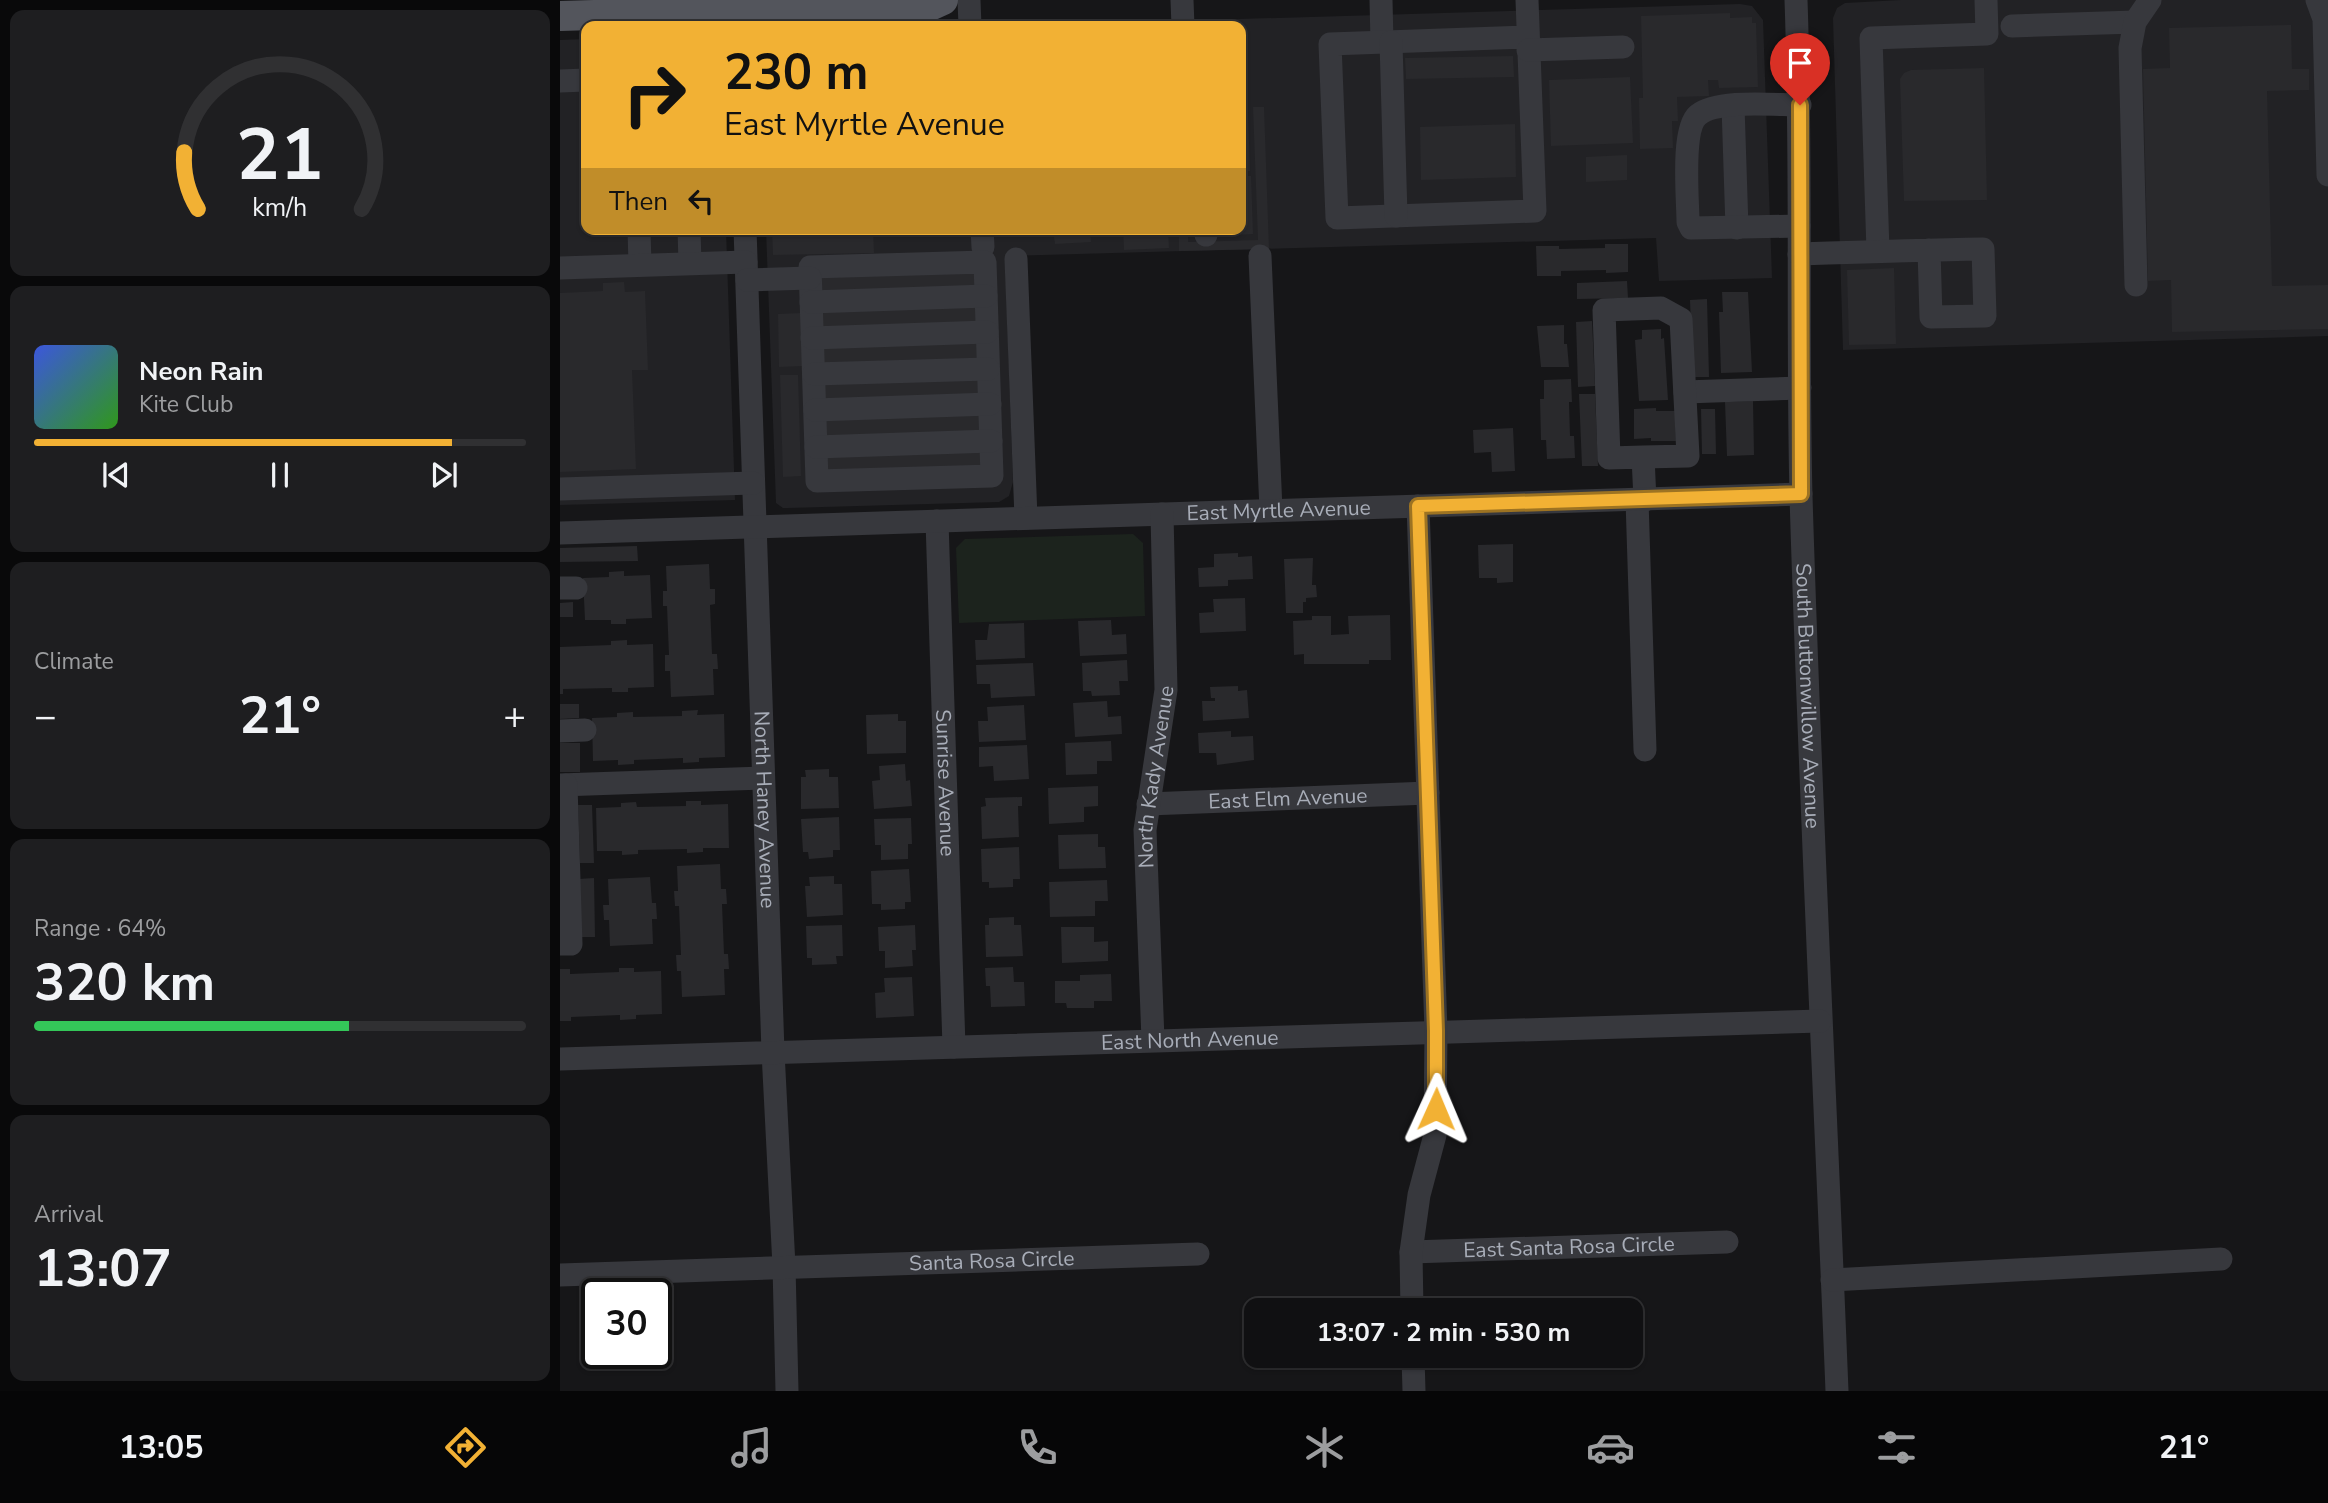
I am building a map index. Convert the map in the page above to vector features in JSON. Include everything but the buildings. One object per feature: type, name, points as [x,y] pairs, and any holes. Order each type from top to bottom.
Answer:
[{"type":"main road","points":[[560,16],[739,13],[839,18],[932,5],[943,0]]},
{"type":"street","points":[[969,0],[970,21]]},
{"type":"street","points":[[1182,0],[1182,21]]},
{"type":"street","points":[[1381,0],[1396,216]]},
{"type":"street","points":[[1527,0],[1528,44],[1535,211],[1337,218],[1330,44],[1386,42],[1528,44],[1623,47]]},
{"type":"street","name":"South Buttonwillow Avenue","points":[[1796,0],[1800,105],[1801,494],[1819,1021],[1837,1391]]},
{"type":"street","points":[[1878,251],[1871,38],[1987,34],[1986,0]]},
{"type":"street","points":[[2136,285],[2130,48],[2135,22],[2150,0]]},
{"type":"street","points":[[2317,0],[2324,19],[2328,175]]},
{"type":"street","points":[[2012,26],[2135,22]]},
{"type":"street","points":[[560,81],[581,80]]},
{"type":"street","points":[[1799,226],[1692,228],[1688,222],[1689,129],[1696,116],[1734,106],[1800,105]]},
{"type":"street","points":[[1734,106],[1737,228]]},
{"type":"street","points":[[639,235],[640,265]]},
{"type":"street","points":[[689,235],[690,263]]},
{"type":"street","name":"North Haney Avenue","points":[[745,235],[773,1052],[785,1266],[788,1391]]},
{"type":"street","points":[[1799,254],[1929,250]]},
{"type":"street","points":[[1261,256],[1270,510]]},
{"type":"street","points":[[1016,259],[1026,518]]},
{"type":"street","points":[[985,262],[986,296],[992,475],[817,481],[810,268],[985,262]]},
{"type":"street","points":[[560,268],[690,263],[810,278]]},
{"type":"street","points":[[811,302],[986,296]]},
{"type":"street","points":[[1661,308],[1681,319],[1688,456],[1643,457],[1609,458],[1604,310],[1661,308]]},
{"type":"street","points":[[812,338],[987,332]]},
{"type":"street","points":[[814,374],[988,369]]},
{"type":"street","points":[[1685,392],[1800,388]]},
{"type":"street","points":[[815,410],[990,404]]},
{"type":"street","points":[[816,447],[991,441]]},
{"type":"street","points":[[1643,457],[1641,500],[1645,750]]},
{"type":"street","points":[[560,489],[753,483]]},
{"type":"street","name":"East Myrtle Avenue","points":[[560,533],[1801,494]]},
{"type":"street","points":[[1412,1298],[1410,1252],[1419,1195],[1435,1135],[1436,1031],[1418,506]]},
{"type":"street","name":"North Kady Avenue","points":[[1153,1040],[1146,831],[1166,690],[1162,514]]},
{"type":"street","name":"Sunrise Avenue","points":[[937,521],[954,1047]]},
{"type":"street","points":[[560,730],[585,730]]},
{"type":"street","points":[[560,944],[570,944],[563,785],[763,778]]},
{"type":"street","name":"East Elm Avenue","points":[[1148,804],[1428,793]]},
{"type":"street","name":"East North Avenue","points":[[560,1059],[1819,1021]]},
{"type":"street","name":"East Santa Rosa Circle","points":[[1410,1252],[1727,1242]]},
{"type":"street","name":"Santa Rosa Circle","points":[[560,1275],[1198,1254]]},
{"type":"street","points":[[1832,1280],[2221,1259]]},
{"type":"street","points":[[1413,1368],[1414,1391]]},
{"type":"shaded area","points":[[1901,0],[2328,0],[2328,336],[1843,350],[1833,18],[1837,8],[1845,3]]},
{"type":"shaded area","points":[[1740,4],[1752,6],[1763,20],[1772,278],[1659,281],[1656,238],[1005,256],[1013,482],[1009,496],[999,502],[788,508],[776,503],[766,235],[1246,235],[1246,21],[1175,21]]},
{"type":"shaded area","points":[[581,39],[581,235],[726,235],[735,500],[560,505],[560,40]]},
{"type":"shaded area","points":[[1133,534],[1143,543],[1145,616],[959,623],[956,548],[965,539]]},
{"type":"route","points":[[1436,1109],[1436,1031],[1418,506],[1801,494],[1800,105]]}]
